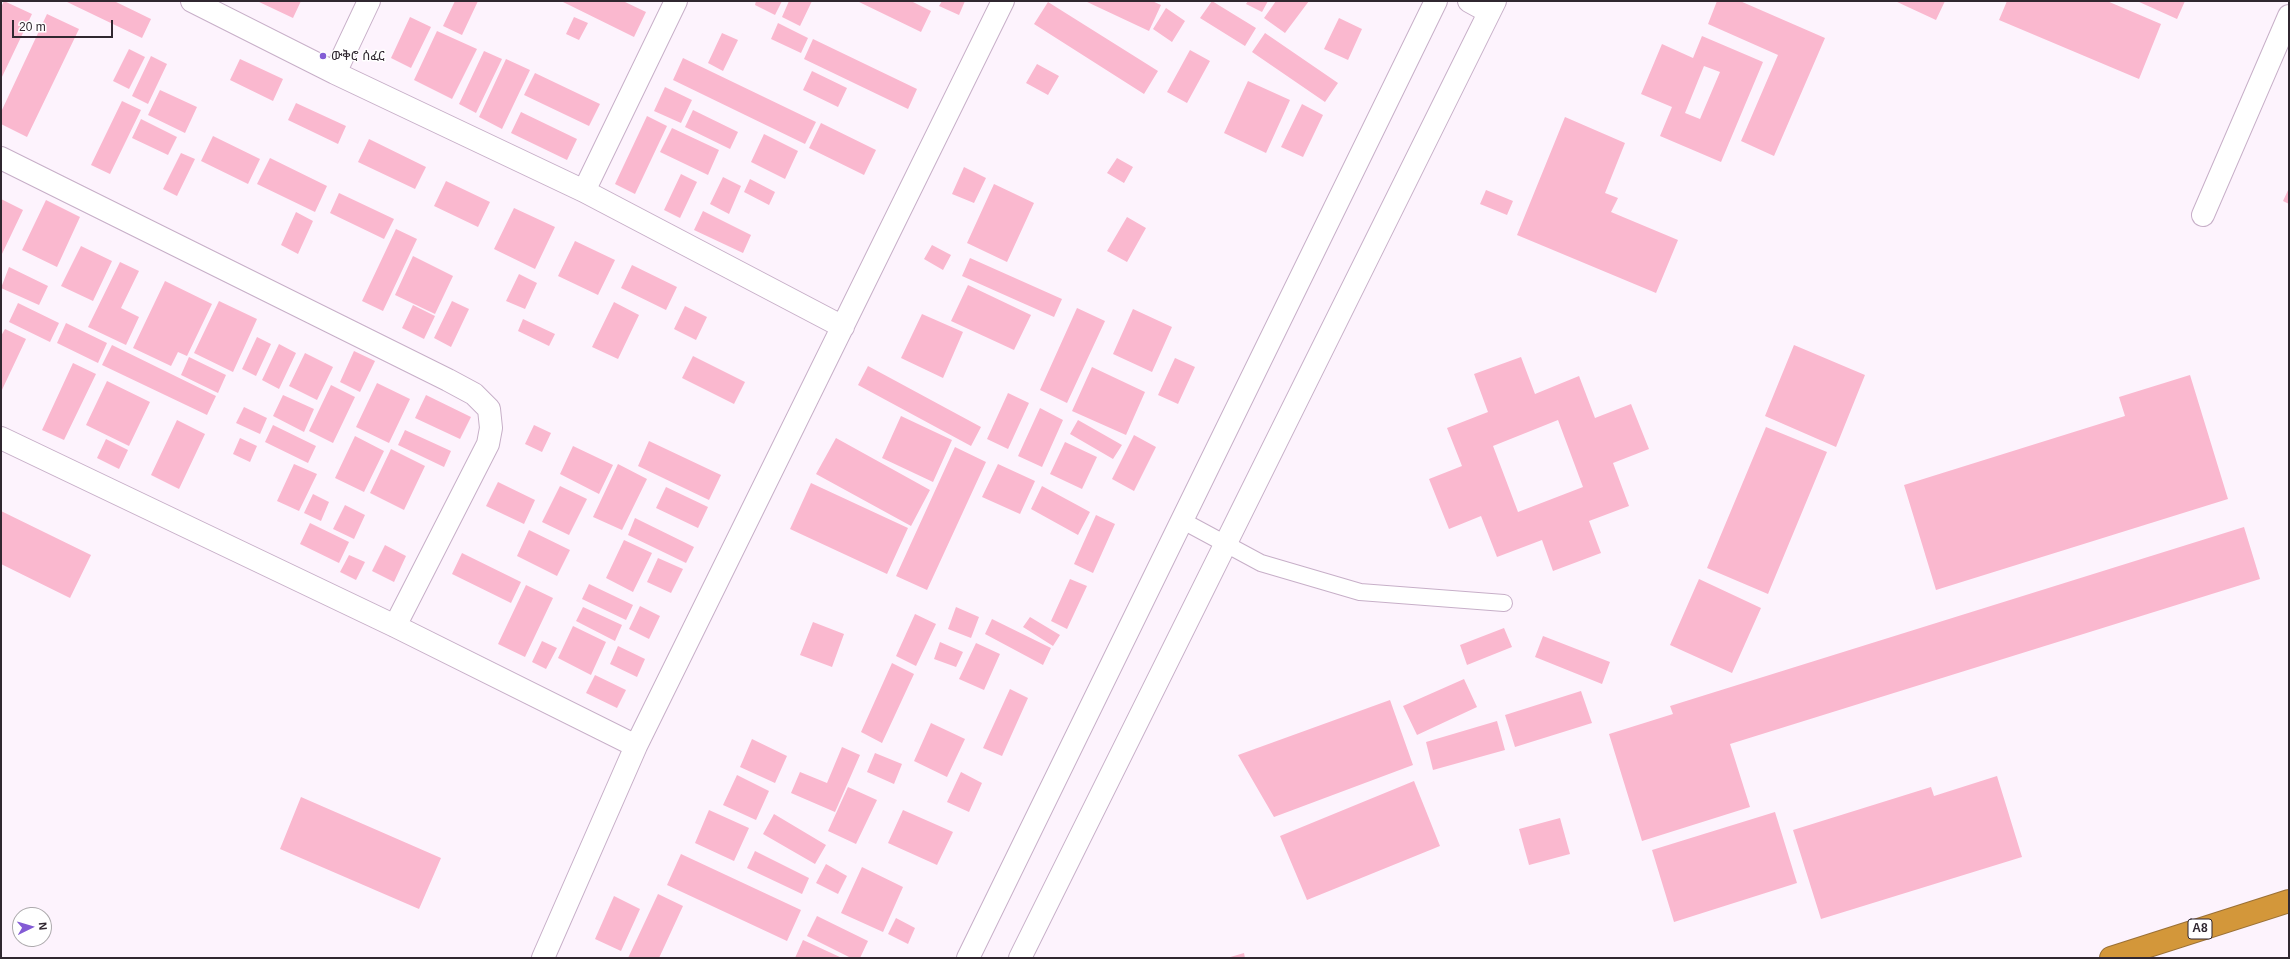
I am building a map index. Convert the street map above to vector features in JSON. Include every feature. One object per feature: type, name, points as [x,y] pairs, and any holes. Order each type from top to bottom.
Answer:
[{"type":"highway","name":"A8","points":[[2111,958],[2289,900]]},
{"type":"street","points":[[192,1],[336,73],[584,191],[842,327]]},
{"type":"street","points":[[336,73],[369,1]]},
{"type":"street","points":[[584,191],[676,1]]},
{"type":"street","points":[[543,958],[636,746],[1003,1]]},
{"type":"street","points":[[968,958],[1436,1]]},
{"type":"street","points":[[1020,958],[1492,6],[1469,1]]},
{"type":"street","points":[[2204,215],[2289,16]]},
{"type":"street","points":[[1,158],[448,380],[474,394],[489,409],[491,428],[488,444],[395,626]]},
{"type":"street","points":[[1,438],[395,626],[636,746]]},
{"type":"lane","points":[[1183,521],[1261,563],[1360,592],[1504,603]]},
{"type":"building","points":[[4,1],[32,14],[1,79],[1,7]]},
{"type":"building","points":[[65,1],[114,1],[151,19],[142,38]]},
{"type":"building","points":[[257,1],[301,1],[293,18]]},
{"type":"building","points":[[455,1],[478,1],[462,35],[443,26]]},
{"type":"building","points":[[561,1],[623,1],[646,12],[634,37]]},
{"type":"building","points":[[756,1],[782,1],[775,15],[755,5]]},
{"type":"building","points":[[789,1],[812,1],[800,26],[782,17]]},
{"type":"building","points":[[857,1],[911,1],[931,11],[921,32]]},
{"type":"building","points":[[942,1],[965,1],[959,15],[939,6]]},
{"type":"building","points":[[1085,1],[1152,1],[1161,5],[1149,31]]},
{"type":"building","points":[[1212,1],[1256,28],[1245,46],[1200,18]]},
{"type":"building","points":[[1248,1],[1268,1],[1262,12],[1246,4]]},
{"type":"building","points":[[1276,1],[1309,1],[1285,33],[1264,18]]},
{"type":"building","points":[[1717,1],[1740,1],[1825,38],[1774,156],[1741,141],[1778,55],[1708,24]]},
{"type":"building","points":[[1895,1],[1945,1],[1936,20]]},
{"type":"building","points":[[2007,1],[2107,1],[2161,24],[2139,79],[1999,20]]},
{"type":"building","points":[[2137,1],[2185,1],[2177,19]]},
{"type":"building","points":[[1048,2],[1158,71],[1144,94],[1034,24]]},
{"type":"building","points":[[1166,8],[1185,21],[1172,42],[1153,29]]},
{"type":"building","points":[[47,14],[79,29],[27,137],[1,124],[1,112]]},
{"type":"building","points":[[410,17],[431,27],[411,68],[391,58]]},
{"type":"building","points":[[574,17],[588,23],[579,40],[566,34]]},
{"type":"building","points":[[1339,18],[1362,29],[1348,60],[1324,49]]},
{"type":"building","points":[[778,23],[808,38],[801,53],[771,39]]},
{"type":"building","points":[[437,31],[477,49],[452,99],[414,80]]},
{"type":"building","points":[[722,33],[738,40],[723,71],[708,63]]},
{"type":"building","points":[[1265,33],[1338,83],[1325,102],[1252,52]]},
{"type":"building","points":[[1702,36],[1763,62],[1721,162],[1660,136],[1672,107],[1641,94],[1662,44],[1693,58]],"holes":[[[1704,66],[1720,72],[1700,119],[1685,113]]]},
{"type":"building","points":[[813,39],[917,89],[908,109],[804,59]]},
{"type":"building","points":[[129,49],[145,57],[129,89],[113,81]]},
{"type":"building","points":[[1190,50],[1210,61],[1187,103],[1167,92]]},
{"type":"building","points":[[484,51],[502,59],[476,113],[459,104]]},
{"type":"building","points":[[151,56],[167,64],[148,104],[132,96]]},
{"type":"building","points":[[683,58],[816,122],[805,144],[673,80]]},
{"type":"building","points":[[240,59],[283,79],[273,101],[230,80]]},
{"type":"building","points":[[506,59],[530,70],[502,129],[479,117]]},
{"type":"building","points":[[1037,64],[1059,76],[1048,95],[1026,83]]},
{"type":"building","points":[[812,71],[847,88],[838,107],[803,90]]},
{"type":"building","points":[[535,73],[600,104],[589,126],[524,95]]},
{"type":"building","points":[[1248,81],[1290,100],[1266,153],[1224,133]]},
{"type":"building","points":[[665,87],[692,100],[681,123],[654,111]]},
{"type":"building","points":[[160,90],[197,107],[185,133],[148,115]]},
{"type":"building","points":[[122,101],[141,110],[110,174],[91,165]]},
{"type":"building","points":[[296,103],[346,126],[338,144],[288,120]]},
{"type":"building","points":[[1302,104],[1323,115],[1303,157],[1281,147]]},
{"type":"building","points":[[693,110],[738,132],[730,149],[685,127]]},
{"type":"building","points":[[521,112],[577,139],[567,160],[511,133]]},
{"type":"building","points":[[647,116],[667,126],[635,194],[615,184]]},
{"type":"building","points":[[1565,117],[1625,143],[1605,193],[1618,198],[1611,212],[1678,240],[1656,293],[1517,235]]},
{"type":"building","points":[[141,119],[177,137],[168,155],[132,138]]},
{"type":"building","points":[[821,123],[876,150],[864,175],[809,148]]},
{"type":"building","points":[[672,128],[719,150],[708,175],[660,152]]},
{"type":"building","points":[[764,134],[798,151],[785,179],[751,162]]},
{"type":"building","points":[[213,136],[260,159],[248,184],[201,161]]},
{"type":"building","points":[[369,139],[426,167],[415,189],[358,162]]},
{"type":"building","points":[[181,153],[195,159],[177,196],[163,189]]},
{"type":"building","points":[[270,158],[327,186],[315,212],[257,184]]},
{"type":"building","points":[[1117,158],[1133,167],[1124,183],[1107,173]]},
{"type":"building","points":[[964,167],[986,178],[974,203],[952,194]]},
{"type":"building","points":[[681,174],[697,182],[680,218],[664,210]]},
{"type":"building","points":[[723,177],[741,186],[729,214],[710,204]]},
{"type":"building","points":[[750,179],[775,192],[769,205],[744,192]]},
{"type":"building","points":[[446,181],[490,202],[478,227],[434,206]]},
{"type":"building","points":[[994,184],[1034,203],[1007,262],[967,243]]},
{"type":"building","points":[[2289,188],[2289,204],[2283,201]]},
{"type":"building","points":[[1486,190],[1513,201],[1507,215],[1480,204]]},
{"type":"building","points":[[339,193],[394,219],[384,239],[330,213]]},
{"type":"building","points":[[1,199],[23,210],[1,256]]},
{"type":"building","points":[[46,200],[80,217],[57,267],[22,250]]},
{"type":"building","points":[[514,208],[555,227],[535,269],[494,249]]},
{"type":"building","points":[[703,211],[751,235],[743,253],[694,230]]},
{"type":"building","points":[[296,212],[313,221],[298,254],[281,245]]},
{"type":"building","points":[[1127,217],[1146,228],[1127,262],[1107,251]]},
{"type":"building","points":[[396,229],[417,239],[383,311],[362,301]]},
{"type":"building","points":[[575,241],[615,260],[598,295],[558,276]]},
{"type":"building","points":[[932,245],[951,255],[943,270],[924,259]]},
{"type":"building","points":[[81,246],[112,261],[93,301],[61,286]]},
{"type":"building","points":[[413,256],[453,276],[435,314],[395,295]]},
{"type":"building","points":[[970,258],[1062,299],[1054,317],[962,276]]},
{"type":"building","points":[[120,262],[139,271],[121,308],[139,317],[126,345],[88,327]]},
{"type":"building","points":[[632,265],[677,287],[666,310],[621,288]]},
{"type":"building","points":[[9,267],[48,286],[39,305],[1,288]]},
{"type":"building","points":[[519,274],[537,283],[525,309],[506,301]]},
{"type":"building","points":[[165,281],[212,304],[187,356],[178,352],[171,366],[133,348]]},
{"type":"building","points":[[968,285],[1031,315],[1014,350],[951,321]]},
{"type":"building","points":[[219,301],[257,319],[233,372],[194,353]]},
{"type":"building","points":[[452,301],[469,309],[451,347],[434,338]]},
{"type":"building","points":[[614,302],[639,315],[618,359],[592,347]]},
{"type":"building","points":[[18,303],[59,323],[50,342],[9,322]]},
{"type":"building","points":[[413,305],[435,316],[424,339],[402,328]]},
{"type":"building","points":[[685,306],[707,317],[696,340],[674,329]]},
{"type":"building","points":[[1077,308],[1105,321],[1067,403],[1040,390]]},
{"type":"building","points":[[1133,309],[1172,327],[1152,372],[1113,354]]},
{"type":"building","points":[[922,314],[963,332],[943,378],[901,358]]},
{"type":"building","points":[[523,319],[555,334],[549,346],[518,331]]},
{"type":"building","points":[[66,323],[107,343],[98,363],[57,343]]},
{"type":"building","points":[[5,329],[26,339],[1,392],[1,336]]},
{"type":"building","points":[[257,337],[271,344],[256,376],[242,369]]},
{"type":"building","points":[[279,344],[296,353],[279,389],[262,380]]},
{"type":"building","points":[[112,345],[216,396],[207,415],[102,365]]},
{"type":"building","points":[[1794,345],[1865,375],[1836,447],[1765,416]]},
{"type":"building","points":[[354,351],[375,361],[360,392],[340,382]]},
{"type":"building","points":[[305,353],[333,367],[317,400],[289,386]]},
{"type":"building","points":[[693,356],[745,382],[734,404],[682,378]]},
{"type":"building","points":[[189,357],[226,375],[218,393],[181,375]]},
{"type":"building","points":[[1521,357],[1535,394],[1579,376],[1595,418],[1631,404],[1649,449],[1613,463],[1629,506],[1589,521],[1601,553],[1553,571],[1542,540],[1497,557],[1481,516],[1449,529],[1429,479],[1462,466],[1447,428],[1488,412],[1474,374]],"holes":[[[1558,420],[1583,487],[1518,512],[1493,446]]]},
{"type":"building","points":[[1175,358],[1195,367],[1178,404],[1158,395]]},
{"type":"building","points":[[73,363],[96,374],[64,440],[42,430]]},
{"type":"building","points":[[868,366],[981,427],[971,446],[858,385]]},
{"type":"building","points":[[1092,367],[1145,392],[1126,435],[1072,411]]},
{"type":"building","points":[[2190,375],[2228,499],[1936,590],[1904,485],[2125,416],[2119,397]]},
{"type":"building","points":[[107,381],[150,402],[129,446],[86,425]]},
{"type":"building","points":[[377,383],[410,399],[389,443],[356,427]]},
{"type":"building","points":[[331,385],[355,397],[333,443],[309,431]]},
{"type":"building","points":[[1008,393],[1029,403],[1008,449],[987,439]]},
{"type":"building","points":[[283,395],[314,409],[304,432],[273,416]]},
{"type":"building","points":[[426,395],[471,417],[460,439],[415,418]]},
{"type":"building","points":[[244,407],[267,418],[260,434],[236,423]]},
{"type":"building","points":[[1040,408],[1063,420],[1042,467],[1018,456]]},
{"type":"building","points":[[901,416],[952,440],[933,482],[882,458]]},
{"type":"building","points":[[177,420],[205,434],[179,489],[151,475]]},
{"type":"building","points":[[1078,420],[1122,445],[1113,459],[1070,434]]},
{"type":"building","points":[[273,425],[316,446],[308,463],[265,442]]},
{"type":"building","points":[[534,425],[551,433],[542,452],[525,444]]},
{"type":"building","points":[[1766,427],[1827,452],[1768,594],[1707,568]]},
{"type":"building","points":[[405,430],[451,451],[444,467],[398,445]]},
{"type":"building","points":[[1134,435],[1156,447],[1134,491],[1112,479]]},
{"type":"building","points":[[355,436],[384,451],[364,492],[335,478]]},
{"type":"building","points":[[240,438],[257,446],[250,462],[233,454]]},
{"type":"building","points":[[836,438],[930,490],[911,526],[816,474]]},
{"type":"building","points":[[106,439],[128,450],[119,469],[97,458]]},
{"type":"building","points":[[649,441],[721,475],[709,500],[638,466]]},
{"type":"building","points":[[1065,442],[1097,457],[1082,489],[1050,474]]},
{"type":"building","points":[[573,446],[613,465],[599,494],[560,474]]},
{"type":"building","points":[[955,447],[986,462],[927,590],[896,576]]},
{"type":"building","points":[[391,449],[425,466],[404,510],[370,493]]},
{"type":"building","points":[[294,464],[317,474],[299,511],[277,501]]},
{"type":"building","points":[[618,464],[647,479],[622,530],[593,517]]},
{"type":"building","points":[[998,464],[1035,481],[1020,514],[982,497]]},
{"type":"building","points":[[498,482],[535,500],[524,524],[486,506]]},
{"type":"building","points":[[811,483],[908,528],[887,574],[790,529]]},
{"type":"building","points":[[560,486],[587,499],[569,535],[542,522]]},
{"type":"building","points":[[1042,486],[1090,512],[1078,535],[1031,509]]},
{"type":"building","points":[[666,487],[708,507],[698,528],[656,508]]},
{"type":"building","points":[[313,494],[329,502],[321,521],[304,513]]},
{"type":"building","points":[[345,505],[365,515],[354,539],[333,529]]},
{"type":"building","points":[[1,511],[91,555],[70,598],[1,564]]},
{"type":"building","points":[[1096,515],[1115,524],[1093,573],[1074,564]]},
{"type":"building","points":[[635,518],[694,547],[686,563],[628,535]]},
{"type":"building","points":[[310,523],[349,542],[339,563],[300,544]]},
{"type":"building","points":[[2244,527],[2260,579],[1730,744],[1750,807],[1642,841],[1609,734],[1673,714],[1670,706]]},
{"type":"building","points":[[529,530],[570,550],[557,576],[517,556]]},
{"type":"building","points":[[624,540],[652,553],[633,592],[606,578]]},
{"type":"building","points":[[385,545],[406,556],[394,582],[372,571]]},
{"type":"building","points":[[462,553],[521,582],[511,603],[452,574]]},
{"type":"building","points":[[349,555],[365,562],[356,580],[340,572]]},
{"type":"building","points":[[658,558],[683,569],[671,593],[647,582]]},
{"type":"building","points":[[1070,579],[1087,586],[1067,629],[1051,621]]},
{"type":"building","points":[[1699,579],[1761,608],[1732,673],[1670,645]]},
{"type":"building","points":[[589,584],[633,605],[626,620],[582,599]]},
{"type":"building","points":[[526,585],[553,598],[525,657],[498,644]]},
{"type":"building","points":[[640,606],[660,616],[649,639],[629,629]]},
{"type":"building","points":[[583,607],[622,625],[615,641],[576,621]]},
{"type":"building","points":[[956,607],[979,617],[971,638],[948,629]]},
{"type":"building","points":[[915,614],[936,624],[916,666],[896,656]]},
{"type":"building","points":[[1030,617],[1060,635],[1053,646],[1023,627]]},
{"type":"building","points":[[992,619],[1051,648],[1043,665],[985,634]]},
{"type":"building","points":[[813,622],[844,634],[832,667],[800,655]]},
{"type":"building","points":[[573,626],[606,642],[591,675],[558,658]]},
{"type":"building","points":[[1504,628],[1512,647],[1467,665],[1460,645]]},
{"type":"building","points":[[1543,636],[1610,662],[1602,684],[1535,657]]},
{"type":"building","points":[[542,641],[557,648],[546,669],[532,662]]},
{"type":"building","points":[[940,642],[963,652],[956,667],[934,659]]},
{"type":"building","points":[[976,643],[1000,654],[984,690],[959,679]]},
{"type":"building","points":[[618,646],[645,659],[637,677],[610,664]]},
{"type":"building","points":[[892,663],[914,674],[882,743],[861,732]]},
{"type":"building","points":[[595,675],[626,690],[617,708],[586,693]]},
{"type":"building","points":[[1464,679],[1477,707],[1417,735],[1403,706]]},
{"type":"building","points":[[1010,689],[1028,698],[1002,756],[983,748]]},
{"type":"building","points":[[1581,691],[1592,723],[1515,747],[1505,715]]},
{"type":"building","points":[[1390,700],[1413,765],[1274,817],[1238,755]]},
{"type":"building","points":[[1497,721],[1505,750],[1433,770],[1426,742]]},
{"type":"building","points":[[931,723],[965,739],[947,777],[914,761]]},
{"type":"building","points":[[752,739],[787,756],[775,783],[740,767]]},
{"type":"building","points":[[842,747],[860,755],[835,812],[791,793],[800,772],[827,783]]},
{"type":"building","points":[[875,753],[902,764],[894,784],[867,772]]},
{"type":"building","points":[[961,772],[982,783],[969,812],[947,802]]},
{"type":"building","points":[[737,775],[769,791],[756,820],[723,805]]},
{"type":"building","points":[[1997,776],[2022,857],[1821,919],[1793,830],[1931,787],[1934,796]]},
{"type":"building","points":[[1414,781],[1440,846],[1307,900],[1280,836]]},
{"type":"building","points":[[848,787],[877,800],[856,844],[828,831]]},
{"type":"building","points":[[301,797],[441,858],[419,909],[280,849]]},
{"type":"building","points":[[709,810],[749,828],[734,861],[695,843]]},
{"type":"building","points":[[903,810],[953,832],[937,865],[888,843]]},
{"type":"building","points":[[1775,812],[1797,883],[1674,922],[1652,850]]},
{"type":"building","points":[[774,814],[826,845],[815,864],[763,834]]},
{"type":"building","points":[[1560,818],[1570,854],[1529,865],[1519,829]]},
{"type":"building","points":[[755,851],[809,878],[802,894],[747,868]]},
{"type":"building","points":[[681,854],[801,910],[787,941],[667,885]]},
{"type":"building","points":[[826,864],[847,876],[838,894],[816,883]]},
{"type":"building","points":[[862,867],[903,887],[883,932],[841,913]]},
{"type":"building","points":[[658,894],[683,906],[659,958],[628,958]]},
{"type":"building","points":[[614,896],[640,909],[621,951],[595,939]]},
{"type":"building","points":[[817,916],[868,941],[860,958],[851,958],[807,936]]},
{"type":"building","points":[[896,918],[915,928],[908,944],[888,934]]},
{"type":"building","points":[[803,940],[842,958],[795,958]]},
{"type":"building","points":[[1244,953],[1245,958],[1227,958]]},
{"type":"place","name":"ውቅሮ ሰፈር","points":[[323,56]]}]
